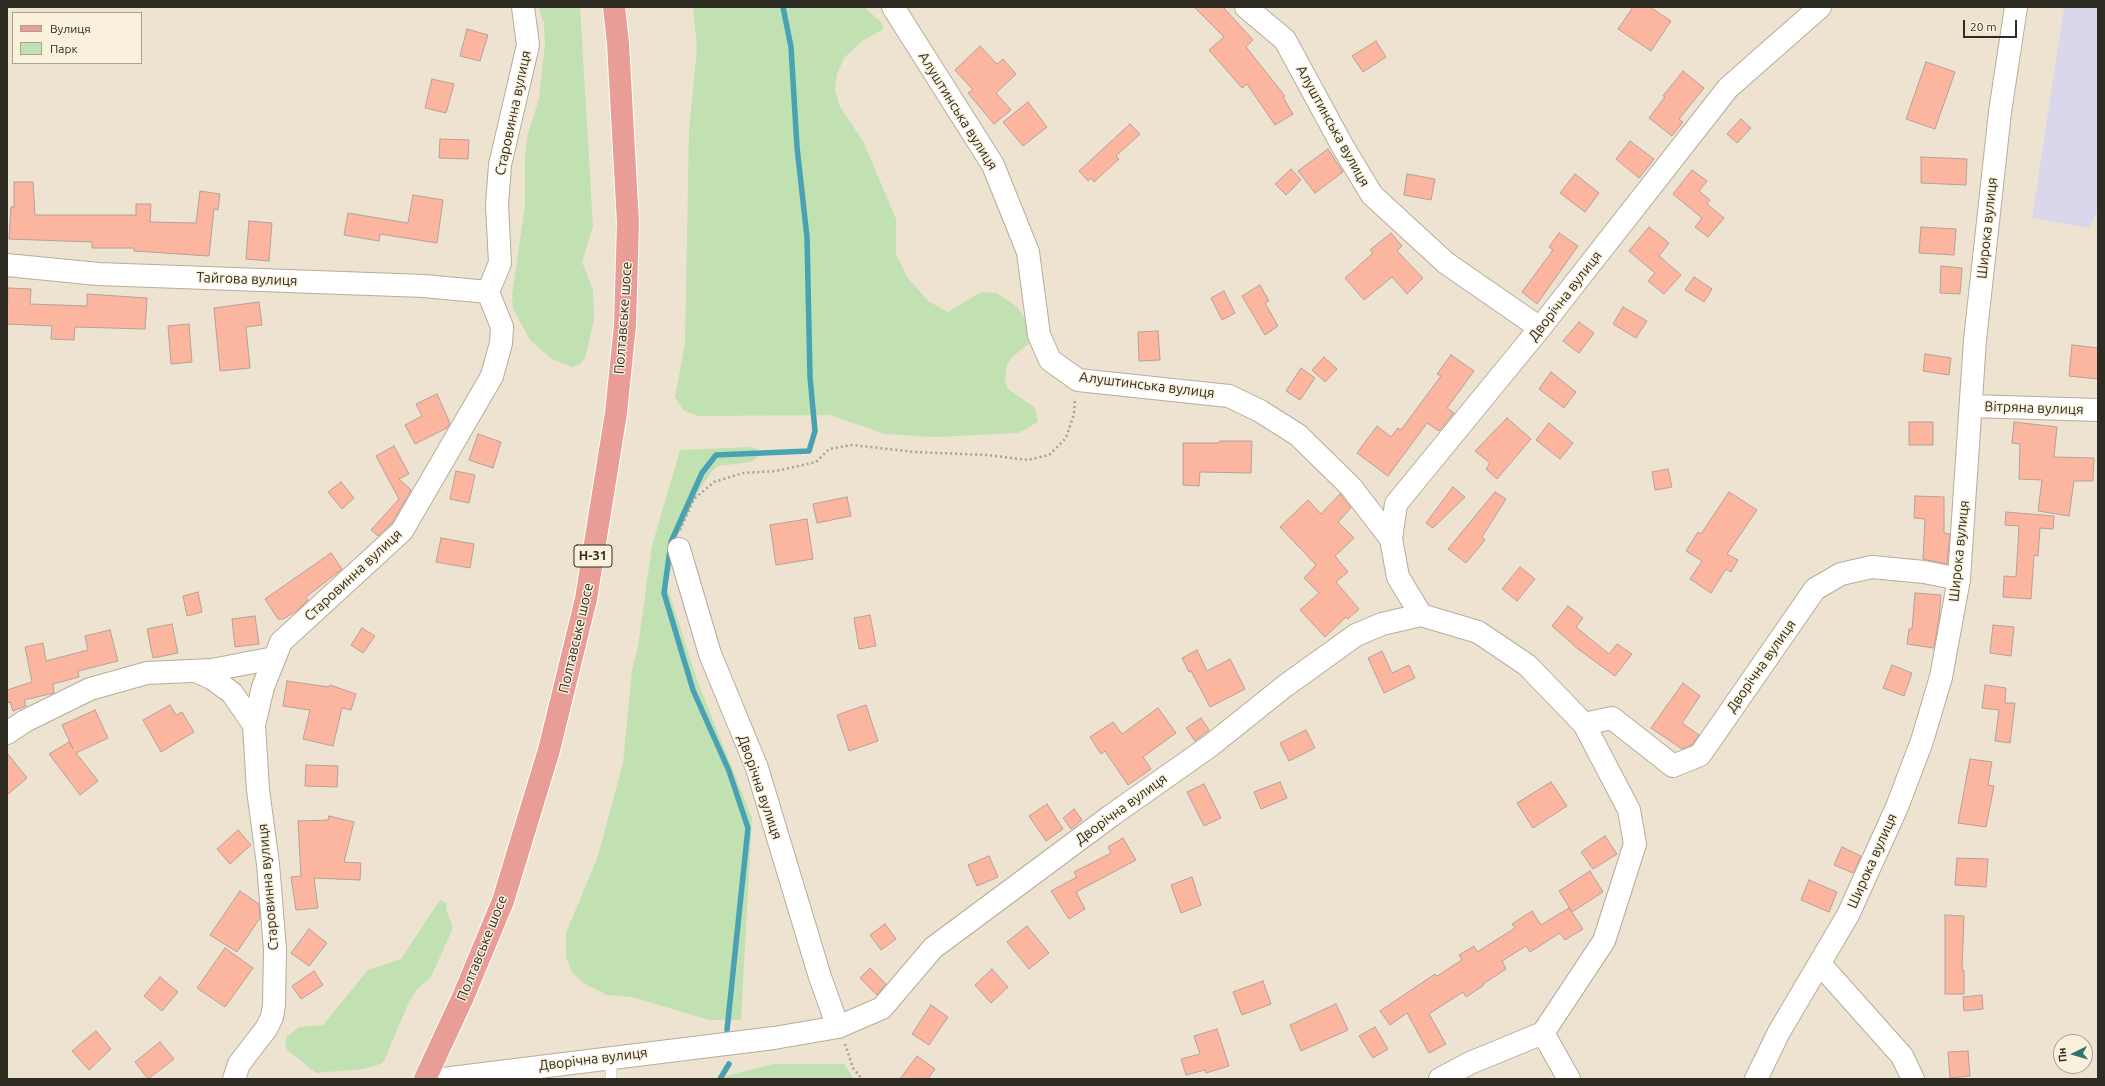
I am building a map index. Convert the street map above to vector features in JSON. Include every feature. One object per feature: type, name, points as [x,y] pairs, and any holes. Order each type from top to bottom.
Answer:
[{"type":"main road","name":"Полтавське шосе","points":[[425,1079],[463,997],[503,901],[549,750],[586,599],[616,413],[624,325],[628,223],[618,42],[614,7]]},
{"type":"street","name":"Старовинна вулиця","points":[[234,1079],[239,1064],[266,1029],[272,1017],[274,1005],[275,949],[268,864],[258,790],[254,725],[263,687],[282,642],[402,531],[492,376],[501,343],[502,326],[488,292],[500,263],[497,205],[500,165],[528,45],[524,7]]},
{"type":"street","name":"Алуштинська вулиця","points":[[893,7],[993,165],[1028,252],[1039,335],[1050,360],[1078,380],[1229,396],[1260,411],[1298,435],[1352,487],[1391,539]]},
{"type":"street","name":"Алуштинська вулиця","points":[[1246,7],[1285,40],[1343,146],[1372,195],[1446,263],[1540,328]]},
{"type":"street","name":"Дворічна вулиця","points":[[1421,615],[1398,577],[1391,539],[1396,504],[1540,328],[1728,88],[1820,7]]},
{"type":"street","name":"Широка вулиця","points":[[1756,1079],[1779,1032],[1852,908],[1897,807],[1922,741],[1941,677],[1959,579],[1975,340],[2000,112],[2016,7]]},
{"type":"street","name":"Тайгова вулиця","points":[[7,265],[98,274],[424,286],[488,292]]},
{"type":"street","name":"Вітряна вулиця","points":[[1971,406],[2098,410]]},
{"type":"street","name":"Дворічна вулиця","points":[[679,549],[710,654],[757,768],[820,976],[838,1027]]},
{"type":"street","name":"Дворічна вулиця","points":[[1584,724],[1612,718],[1674,766],[1700,754],[1815,589],[1842,574],[1872,568],[1924,572],[1959,579]]},
{"type":"street","name":"Дворічна вулиця","points":[[443,1079],[611,1069],[674,1049],[774,1038],[838,1027],[882,1008],[933,948],[1112,815],[1210,746],[1285,686],[1349,640],[1382,624],[1421,615],[1478,632],[1527,665],[1584,724],[1629,810],[1635,844],[1604,941],[1543,1033]]},
{"type":"street","points":[[7,733],[25,721],[90,689],[147,673],[212,670],[274,658]]},
{"type":"street","points":[[196,670],[213,679],[232,693],[254,725]]},
{"type":"street","points":[[1820,964],[1902,1056],[1913,1079]]},
{"type":"street","points":[[1440,1079],[1470,1063],[1543,1033],[1569,1079]]},
{"type":"path","points":[[679,549],[680,527],[694,499],[714,482],[743,473],[776,471],[816,462],[829,449],[852,445],[915,452],[987,455],[1028,460],[1049,455],[1066,438],[1074,414],[1078,380]]},
{"type":"path","points":[[838,1027],[853,1068],[862,1079]]},
{"type":"shaded area","points":[[2064,7],[2098,7],[2098,210],[2089,228],[2032,218]]},
{"type":"green space","points":[[538,7],[580,7],[593,226],[582,262],[593,290],[594,320],[585,358],[580,364],[572,367],[552,359],[530,340],[513,309],[512,295],[525,205],[525,155],[528,134],[539,99],[545,44],[544,23]]},
{"type":"green space","points":[[693,7],[864,7],[881,22],[884,29],[862,41],[844,58],[837,74],[835,90],[840,107],[863,141],[896,219],[896,254],[907,277],[928,301],[948,312],[981,292],[997,293],[1016,306],[1030,325],[1031,342],[1012,357],[1007,365],[1005,381],[1008,389],[1035,408],[1038,422],[1018,433],[935,437],[885,434],[830,415],[698,416],[683,410],[675,397],[685,344],[689,131],[697,48]]},
{"type":"green space","points":[[750,447],[757,449],[758,457],[751,462],[718,466],[712,471],[698,492],[677,537],[667,586],[696,677],[752,818],[741,1020],[709,1020],[632,997],[607,995],[583,983],[572,972],[566,957],[566,933],[598,856],[623,763],[632,670],[638,647],[652,546],[680,450]]},
{"type":"green space","points":[[440,900],[447,903],[446,909],[453,928],[431,977],[417,989],[409,1002],[383,1063],[364,1069],[316,1073],[287,1050],[285,1043],[287,1036],[300,1027],[323,1025],[368,970],[401,959]]},
{"type":"green space","points":[[774,1064],[844,1064],[854,1079],[715,1079]]},
{"type":"building","points":[[1194,7],[1223,7],[1253,40],[1246,47],[1285,96],[1283,97],[1293,114],[1275,125],[1247,84],[1242,88],[1209,50],[1224,37]]},
{"type":"building","points":[[1633,7],[1650,7],[1671,21],[1651,51],[1618,29]]},
{"type":"building","points":[[467,29],[488,35],[480,61],[460,56]]},
{"type":"building","points":[[1376,41],[1386,57],[1363,72],[1352,56]]},
{"type":"building","points":[[980,46],[997,64],[1003,59],[1016,74],[996,93],[1011,110],[994,124],[968,93],[973,90],[955,70]]},
{"type":"building","points":[[1926,62],[1955,72],[1935,129],[1906,119]]},
{"type":"building","points":[[1683,71],[1704,88],[1679,119],[1683,122],[1672,136],[1649,118],[1665,97],[1663,96]]},
{"type":"building","points":[[432,79],[454,84],[446,113],[425,108]]},
{"type":"building","points":[[1028,102],[1047,127],[1023,146],[1003,122]]},
{"type":"building","points":[[1741,119],[1751,128],[1737,143],[1727,134]]},
{"type":"building","points":[[1130,124],[1140,134],[1116,156],[1119,159],[1094,182],[1091,178],[1088,181],[1079,171]]},
{"type":"building","points":[[440,139],[469,140],[468,159],[439,158]]},
{"type":"building","points":[[1630,141],[1654,159],[1639,178],[1616,159]]},
{"type":"building","points":[[1328,149],[1343,172],[1315,193],[1298,171]]},
{"type":"building","points":[[1921,157],[1967,159],[1966,185],[1921,183]]},
{"type":"building","points":[[1291,169],[1301,180],[1286,195],[1275,184]]},
{"type":"building","points":[[1692,170],[1707,181],[1699,191],[1710,200],[1707,204],[1724,218],[1708,237],[1695,227],[1702,218],[1673,194]]},
{"type":"building","points":[[1407,174],[1435,179],[1431,200],[1404,195]]},
{"type":"building","points":[[1575,174],[1599,193],[1585,212],[1560,193]]},
{"type":"building","points":[[14,182],[33,182],[35,215],[136,215],[136,204],[151,204],[150,222],[196,223],[200,191],[220,194],[218,210],[214,209],[209,256],[134,251],[134,248],[92,248],[92,242],[9,239],[11,207],[14,207]]},
{"type":"building","points":[[413,195],[443,200],[437,243],[380,234],[379,241],[344,235],[348,213],[408,223]]},
{"type":"building","points":[[249,221],[272,223],[269,261],[246,259]]},
{"type":"building","points":[[1649,227],[1669,243],[1659,256],[1681,275],[1664,294],[1648,281],[1655,273],[1629,251]]},
{"type":"building","points":[[1921,227],[1956,229],[1954,255],[1919,253]]},
{"type":"building","points":[[1391,233],[1402,246],[1397,251],[1423,278],[1407,294],[1392,277],[1364,300],[1345,278],[1373,253],[1370,250]]},
{"type":"building","points":[[1559,233],[1578,246],[1537,304],[1522,292],[1553,250],[1549,247]]},
{"type":"building","points":[[1941,266],[1962,268],[1960,294],[1940,293]]},
{"type":"building","points":[[1694,277],[1712,289],[1704,302],[1685,290]]},
{"type":"building","points":[[1260,285],[1269,301],[1265,303],[1278,326],[1265,335],[1242,296]]},
{"type":"building","points":[[8,288],[31,289],[30,304],[87,306],[87,294],[147,298],[145,329],[75,327],[74,340],[51,339],[52,326],[7,324]]},
{"type":"building","points":[[1224,291],[1235,313],[1222,320],[1211,298]]},
{"type":"building","points":[[259,302],[262,325],[246,327],[250,368],[220,371],[214,308]]},
{"type":"building","points":[[1623,307],[1647,321],[1636,338],[1613,324]]},
{"type":"building","points":[[1579,322],[1594,333],[1579,353],[1563,341]]},
{"type":"building","points":[[189,324],[192,362],[171,364],[168,326]]},
{"type":"building","points":[[1158,331],[1160,360],[1139,361],[1138,332]]},
{"type":"building","points":[[2072,345],[2098,348],[2098,379],[2069,376]]},
{"type":"building","points":[[1925,354],[1951,358],[1949,375],[1923,371]]},
{"type":"building","points":[[1451,355],[1474,371],[1447,408],[1454,413],[1439,431],[1427,423],[1388,476],[1357,453],[1377,426],[1391,437],[1398,428],[1401,430],[1441,376],[1437,374]]},
{"type":"building","points":[[1324,357],[1337,369],[1325,382],[1312,370]]},
{"type":"building","points":[[1301,368],[1315,378],[1300,400],[1286,391]]},
{"type":"building","points":[[1551,372],[1576,392],[1564,408],[1539,389]]},
{"type":"building","points":[[437,394],[450,423],[447,428],[415,444],[405,425],[422,416],[416,404]]},
{"type":"building","points":[[1507,418],[1531,439],[1497,479],[1486,469],[1490,463],[1475,451]]},
{"type":"building","points":[[1909,422],[1933,422],[1933,445],[1909,445]]},
{"type":"building","points":[[2014,422],[2057,427],[2054,457],[2094,458],[2093,481],[2074,481],[2069,516],[2038,511],[2042,480],[2019,479],[2020,444],[2012,443]]},
{"type":"building","points":[[1549,423],[1573,443],[1560,459],[1536,440]]},
{"type":"building","points":[[478,434],[501,442],[493,468],[469,460]]},
{"type":"building","points":[[1220,441],[1252,441],[1251,473],[1200,472],[1199,486],[1183,485],[1183,443],[1219,443]]},
{"type":"building","points":[[394,446],[409,474],[399,479],[411,490],[392,523],[378,536],[371,530],[399,499],[376,456]]},
{"type":"building","points":[[1668,469],[1672,487],[1655,490],[1652,472]]},
{"type":"building","points":[[456,471],[475,475],[469,503],[450,499]]},
{"type":"building","points":[[341,482],[354,498],[342,509],[328,492]]},
{"type":"building","points":[[1453,487],[1465,497],[1433,528],[1426,523]]},
{"type":"building","points":[[1495,492],[1506,499],[1482,537],[1485,540],[1466,563],[1448,549]]},
{"type":"building","points":[[1729,492],[1757,510],[1727,554],[1738,560],[1731,572],[1726,569],[1711,593],[1690,579],[1702,561],[1686,551],[1698,532],[1701,534]]},
{"type":"building","points":[[1340,494],[1351,508],[1338,522],[1354,538],[1335,556],[1348,572],[1336,582],[1359,609],[1348,619],[1346,617],[1325,637],[1300,610],[1319,593],[1304,578],[1316,565],[1280,527],[1308,500],[1321,514]]},
{"type":"building","points":[[1915,496],[1944,497],[1944,533],[1950,534],[1947,564],[1923,559],[1925,519],[1914,518]]},
{"type":"building","points":[[847,497],[851,516],[817,523],[813,504]]},
{"type":"building","points":[[2006,512],[2054,516],[2053,529],[2040,528],[2038,556],[2034,555],[2031,599],[2003,597],[2004,576],[2016,577],[2019,526],[2005,525]]},
{"type":"building","points":[[807,519],[813,559],[776,565],[770,525]]},
{"type":"building","points":[[441,538],[474,544],[470,568],[436,562]]},
{"type":"building","points":[[331,553],[342,569],[306,597],[308,600],[298,610],[283,619],[278,619],[265,599]]},
{"type":"building","points":[[1520,567],[1535,579],[1517,601],[1502,589]]},
{"type":"building","points":[[198,592],[202,612],[187,616],[183,596]]},
{"type":"building","points":[[1915,593],[1941,595],[1934,648],[1907,644],[1909,629],[1912,629]]},
{"type":"building","points":[[1568,606],[1583,618],[1576,627],[1609,654],[1617,644],[1632,654],[1615,676],[1578,649],[1552,626]]},
{"type":"building","points":[[870,615],[876,646],[859,649],[854,618]]},
{"type":"building","points":[[255,616],[259,644],[235,647],[232,619]]},
{"type":"building","points":[[172,624],[178,653],[153,658],[147,629]]},
{"type":"building","points":[[1993,625],[2014,627],[2011,656],[1990,653]]},
{"type":"building","points":[[362,628],[375,636],[363,653],[351,645]]},
{"type":"building","points":[[110,630],[118,661],[78,671],[79,677],[53,684],[54,693],[24,700],[26,706],[13,711],[10,702],[7,703],[7,690],[32,682],[25,647],[43,643],[46,661],[88,650],[85,636]]},
{"type":"building","points":[[1197,650],[1207,671],[1230,659],[1245,689],[1210,707],[1191,671],[1189,672],[1182,658]]},
{"type":"building","points":[[1382,651],[1392,673],[1409,665],[1415,678],[1384,693],[1368,658]]},
{"type":"building","points":[[1892,665],[1912,673],[1904,696],[1883,688]]},
{"type":"building","points":[[287,681],[329,687],[330,685],[356,694],[351,710],[342,708],[333,746],[303,739],[310,710],[283,706]]},
{"type":"building","points":[[1683,683],[1700,696],[1682,723],[1699,735],[1692,745],[1682,749],[1651,728]]},
{"type":"building","points":[[1985,685],[2006,688],[2005,703],[2015,703],[2010,743],[1995,741],[1999,710],[1982,708]]},
{"type":"building","points":[[170,705],[176,715],[182,712],[194,732],[161,752],[143,720]]},
{"type":"building","points":[[866,705],[878,741],[849,751],[837,715]]},
{"type":"building","points":[[1158,708],[1176,733],[1143,757],[1151,769],[1128,785],[1105,751],[1101,754],[1090,737],[1113,722],[1122,734]]},
{"type":"building","points":[[95,710],[108,738],[76,753],[98,781],[80,795],[49,754],[69,742],[73,749],[62,725]]},
{"type":"building","points":[[1201,718],[1209,730],[1195,741],[1186,728]]},
{"type":"building","points":[[1306,730],[1315,748],[1289,761],[1280,743]]},
{"type":"building","points":[[7,753],[27,778],[7,795]]},
{"type":"building","points":[[1970,759],[1992,762],[1988,785],[1994,786],[1986,827],[1958,823]]},
{"type":"building","points":[[306,765],[338,766],[337,787],[305,786]]},
{"type":"building","points":[[1280,782],[1287,798],[1261,809],[1254,792]]},
{"type":"building","points":[[1551,782],[1567,806],[1533,828],[1517,803]]},
{"type":"building","points":[[1204,784],[1221,818],[1204,826],[1187,792]]},
{"type":"building","points":[[1047,804],[1063,829],[1046,841],[1029,816]]},
{"type":"building","points":[[1074,809],[1082,820],[1071,829],[1063,818]]},
{"type":"building","points":[[329,816],[354,822],[344,862],[361,863],[360,880],[314,878],[318,908],[296,910],[291,877],[301,876],[298,821],[328,820]]},
{"type":"building","points":[[238,830],[251,845],[230,864],[217,849]]},
{"type":"building","points":[[1605,836],[1617,854],[1593,869],[1581,852]]},
{"type":"building","points":[[1123,838],[1136,860],[1076,892],[1085,909],[1069,919],[1051,891],[1077,877],[1074,872],[1111,853],[1108,847]]},
{"type":"building","points":[[1842,847],[1861,856],[1853,873],[1834,865]]},
{"type":"building","points":[[989,856],[998,877],[977,886],[968,865]]},
{"type":"building","points":[[1957,858],[1988,859],[1986,887],[1955,885]]},
{"type":"building","points":[[1590,871],[1603,892],[1572,912],[1559,891]]},
{"type":"building","points":[[1192,877],[1201,905],[1181,913],[1171,885]]},
{"type":"building","points":[[1809,880],[1837,892],[1829,912],[1801,900]]},
{"type":"building","points":[[240,891],[259,904],[260,918],[237,952],[210,935]]},
{"type":"building","points":[[1569,908],[1583,929],[1565,940],[1560,933],[1530,952],[1526,946],[1502,961],[1506,969],[1483,984],[1484,985],[1466,997],[1463,992],[1429,1014],[1446,1044],[1429,1053],[1407,1013],[1390,1025],[1380,1011],[1435,974],[1437,976],[1462,960],[1459,955],[1474,946],[1477,952],[1515,928],[1512,924],[1532,911],[1541,925]]},
{"type":"building","points":[[1945,915],[1964,916],[1962,970],[1964,970],[1964,994],[1945,994]]},
{"type":"building","points":[[885,924],[896,939],[881,950],[870,935]]},
{"type":"building","points":[[1027,926],[1049,953],[1029,969],[1007,942]]},
{"type":"building","points":[[309,929],[327,943],[309,966],[291,953]]},
{"type":"building","points":[[225,948],[253,968],[225,1007],[197,988]]},
{"type":"building","points":[[870,968],[886,984],[877,995],[860,978]]},
{"type":"building","points":[[992,969],[1008,987],[991,1003],[975,985]]},
{"type":"building","points":[[314,971],[323,985],[301,999],[292,986]]},
{"type":"building","points":[[160,977],[178,992],[162,1011],[144,996]]},
{"type":"building","points":[[1263,981],[1271,1004],[1242,1015],[1233,992]]},
{"type":"building","points":[[1982,995],[1983,1009],[1964,1011],[1963,997]]},
{"type":"building","points":[[1336,1004],[1348,1030],[1301,1051],[1290,1025]]},
{"type":"building","points":[[931,1005],[948,1017],[929,1045],[912,1034]]},
{"type":"building","points":[[1375,1027],[1388,1049],[1373,1058],[1359,1036]]},
{"type":"building","points":[[1217,1029],[1229,1066],[1206,1073],[1205,1070],[1186,1075],[1181,1059],[1200,1054],[1194,1036]]},
{"type":"building","points":[[96,1031],[111,1049],[89,1070],[72,1051]]},
{"type":"building","points":[[160,1042],[174,1059],[148,1079],[135,1062]]},
{"type":"building","points":[[1968,1051],[1970,1076],[1950,1078],[1948,1052]]},
{"type":"building","points":[[917,1056],[935,1069],[928,1079],[900,1079]]},
{"type":"waterway","points":[[727,1030],[748,828],[729,771],[693,690],[664,593],[671,542],[702,473],[716,455],[809,451],[815,431],[810,377],[807,237],[797,147],[791,47],[783,7]]},
{"type":"waterway","points":[[720,1079],[729,1064]]}]
